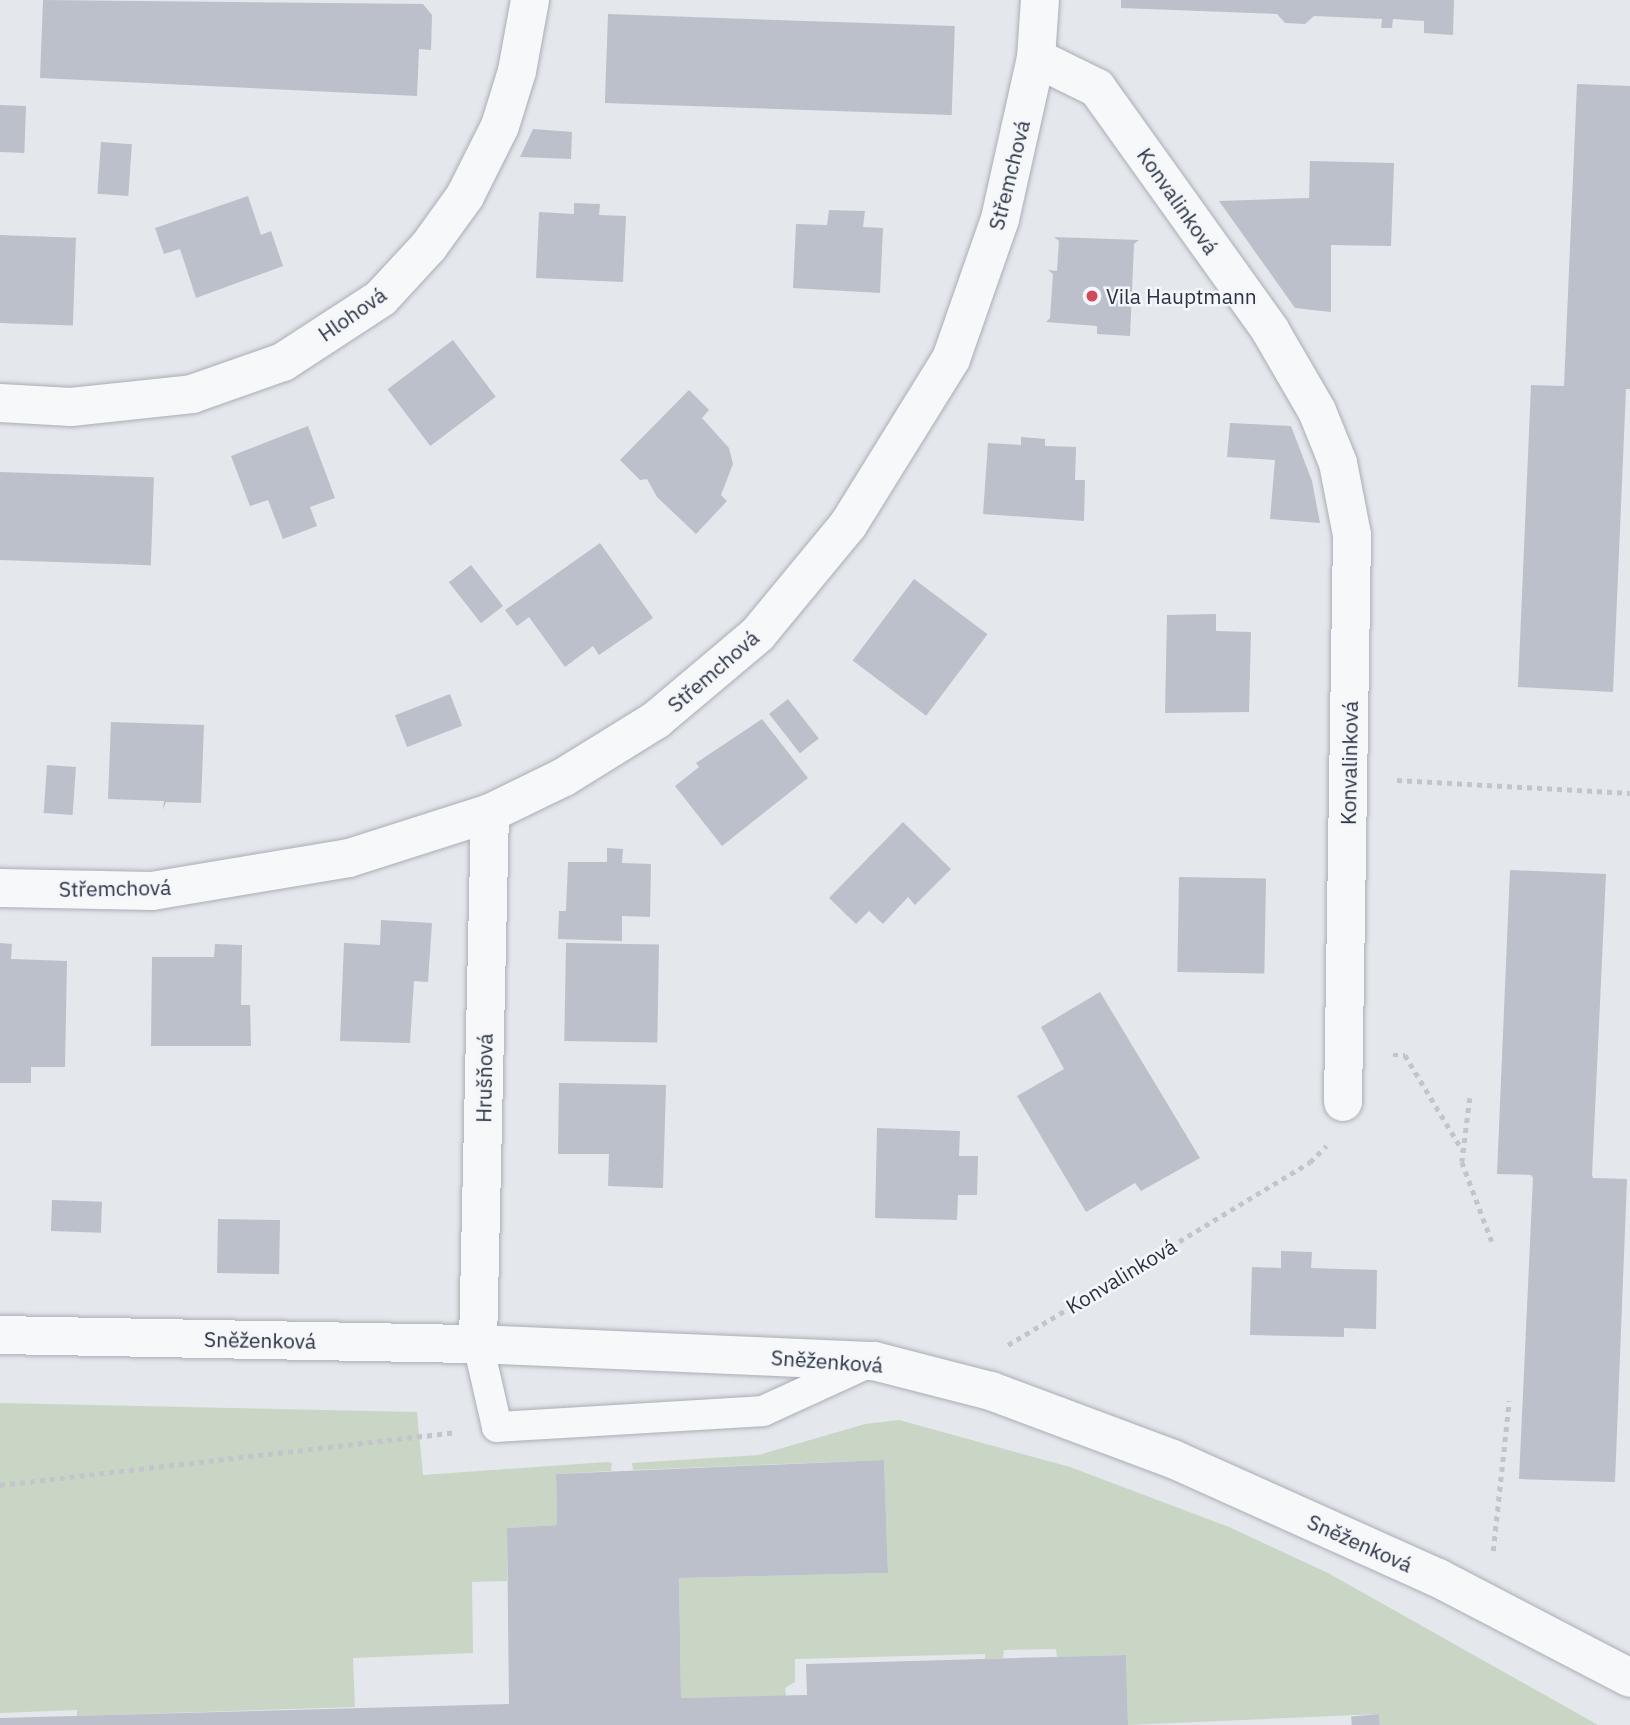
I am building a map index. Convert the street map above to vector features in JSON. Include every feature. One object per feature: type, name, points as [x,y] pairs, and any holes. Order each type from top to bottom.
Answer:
[{"type":"street","name":"Hlohová","points":[[0,403],[71,407],[192,394],[283,362],[382,298],[436,236],[465,196],[488,149],[517,71],[530,0]]},
{"type":"street","name":"Střemchová","points":[[0,888],[152,891],[349,858],[490,813],[564,777],[656,720],[758,634],[848,525],[951,359],[1000,219],[1036,58],[1040,0]]},
{"type":"street","name":"Konvalinková","points":[[1036,58],[1097,88],[1270,330],[1330,441],[1344,485],[1352,535],[1343,1102]]},
{"type":"street","name":"Hrušňová","points":[[478,1344],[490,813]]},
{"type":"street","name":"Sněženková","points":[[0,1335],[478,1344],[874,1361],[991,1391],[1186,1465],[1438,1578],[1630,1678]]},
{"type":"lane","points":[[478,1344],[497,1427],[763,1411],[874,1361]]},
{"type":"path","points":[[1348,777],[1630,793]]},
{"type":"path","points":[[1345,1055],[1405,1055],[1463,1151]]},
{"type":"path","points":[[1470,1098],[1462,1161],[1492,1241]]},
{"type":"path","name":"Konvalinková","points":[[991,1391],[996,1352],[1310,1161],[1328,1144],[1343,1102]]},
{"type":"path","points":[[1492,1559],[1509,1401]]},
{"type":"path","points":[[0,1485],[497,1427]]},
{"type":"green space","points":[[0,1403],[417,1412],[423,1475],[612,1463],[611,1471],[556,1474],[557,1525],[507,1528],[507,1581],[472,1582],[473,1653],[353,1658],[355,1707],[77,1716],[77,1710],[0,1713]]},
{"type":"green space","points":[[899,1420],[1070,1467],[1229,1527],[1328,1573],[1598,1725],[1380,1725],[1379,1714],[1128,1725],[1126,1655],[1057,1657],[1056,1649],[1004,1650],[1003,1658],[985,1659],[985,1654],[795,1659],[795,1682],[785,1688],[786,1696],[681,1698],[679,1578],[888,1573],[884,1460],[633,1470],[632,1463],[759,1455],[865,1424]]},
{"type":"building","points":[[43,0],[423,4],[432,15],[431,50],[419,49],[417,96],[40,78]]},
{"type":"building","points":[[1121,0],[1454,0],[1453,35],[1424,33],[1424,21],[1393,19],[1392,28],[1381,28],[1382,19],[1314,16],[1305,24],[1285,23],[1277,14],[1121,8]]},
{"type":"building","points":[[608,14],[955,26],[952,115],[605,103]]},
{"type":"building","points":[[1577,84],[1630,86],[1630,389],[1626,389],[1613,692],[1518,687],[1531,385],[1564,386]]},
{"type":"building","points":[[0,105],[26,106],[24,153],[0,152]]},
{"type":"building","points":[[533,129],[572,132],[571,159],[520,157]]},
{"type":"building","points":[[101,142],[132,144],[128,196],[97,194]]},
{"type":"building","points":[[1310,161],[1394,163],[1391,246],[1331,245],[1331,312],[1295,308],[1219,201],[1309,198]]},
{"type":"building","points":[[248,196],[261,235],[271,231],[283,266],[196,298],[180,249],[164,254],[155,228]]},
{"type":"building","points":[[574,203],[600,204],[599,215],[626,216],[623,282],[536,278],[539,212],[574,214]]},
{"type":"building","points":[[829,210],[865,211],[863,227],[883,228],[880,293],[793,288],[796,224],[827,225]]},
{"type":"building","points":[[0,235],[76,238],[73,326],[0,323]]},
{"type":"building","name":"Vila Hauptmann","points":[[1054,237],[1139,240],[1134,244],[1130,336],[1097,334],[1097,326],[1046,322],[1050,318],[1053,274],[1048,270],[1057,271],[1059,241]]},
{"type":"building","points":[[453,340],[496,397],[430,446],[388,389]]},
{"type":"building","points":[[689,390],[709,410],[702,418],[729,448],[733,464],[721,495],[727,501],[696,534],[657,497],[647,479],[640,480],[620,460]]},
{"type":"building","points":[[1230,423],[1291,426],[1312,481],[1320,523],[1270,519],[1275,460],[1227,457]]},
{"type":"building","points":[[308,426],[335,498],[310,507],[317,526],[283,539],[268,500],[250,506],[231,456]]},
{"type":"building","points":[[1021,437],[1045,439],[1045,446],[1076,447],[1075,480],[1085,480],[1084,521],[983,514],[988,443],[1021,445]]},
{"type":"building","points":[[0,472],[154,477],[151,565],[0,560]]},
{"type":"building","points":[[600,543],[653,618],[599,655],[593,646],[565,667],[529,617],[517,626],[505,610]]},
{"type":"building","points":[[471,565],[503,606],[481,623],[449,582]]},
{"type":"building","points":[[914,579],[987,634],[926,716],[853,660]]},
{"type":"building","points":[[1216,614],[1216,631],[1251,632],[1249,712],[1165,713],[1167,615]]},
{"type":"building","points":[[450,694],[462,726],[407,747],[395,715]]},
{"type":"building","points":[[788,699],[819,738],[800,753],[769,714]]},
{"type":"building","points":[[762,719],[808,778],[722,846],[675,786],[699,767],[696,763]]},
{"type":"building","points":[[111,722],[204,725],[201,803],[166,802],[163,810],[164,801],[108,799]]},
{"type":"building","points":[[47,765],[76,767],[73,815],[44,813]]},
{"type":"building","points":[[903,822],[951,869],[915,905],[908,897],[883,924],[869,911],[856,924],[829,898]]},
{"type":"building","points":[[607,848],[623,849],[622,863],[651,864],[650,917],[622,916],[622,941],[558,939],[559,911],[566,911],[568,862],[607,862]]},
{"type":"building","points":[[1510,870],[1606,874],[1592,1175],[1593,1178],[1627,1179],[1615,1482],[1519,1479],[1533,1178],[1531,1175],[1497,1174]]},
{"type":"building","points":[[1179,877],[1266,879],[1264,974],[1177,972]]},
{"type":"building","points":[[381,920],[432,923],[428,982],[414,981],[410,1043],[340,1041],[344,943],[380,945]]},
{"type":"building","points":[[0,943],[12,944],[11,959],[67,961],[65,1067],[31,1067],[31,1083],[0,1083]]},
{"type":"building","points":[[566,943],[659,945],[657,1043],[564,1041]]},
{"type":"building","points":[[215,944],[242,945],[241,1005],[250,1005],[251,1046],[151,1046],[152,957],[214,957]]},
{"type":"building","points":[[1100,992],[1200,1158],[1141,1191],[1135,1183],[1086,1212],[1017,1096],[1064,1069],[1041,1027]]},
{"type":"building","points":[[559,1083],[666,1085],[663,1188],[608,1186],[609,1154],[558,1154]]},
{"type":"building","points":[[877,1128],[960,1131],[959,1156],[978,1156],[977,1195],[958,1195],[957,1220],[875,1218]]},
{"type":"building","points":[[52,1200],[102,1202],[101,1233],[51,1231]]},
{"type":"building","points":[[218,1219],[280,1220],[279,1274],[217,1273]]},
{"type":"building","points":[[1281,1251],[1312,1252],[1311,1268],[1377,1270],[1376,1329],[1344,1328],[1344,1337],[1250,1335],[1252,1267],[1281,1268]]},
{"type":"building","points":[[884,1460],[888,1573],[679,1578],[681,1698],[807,1695],[806,1664],[1126,1655],[1128,1725],[0,1725],[0,1718],[509,1704],[507,1528],[557,1525],[556,1474]]},
{"type":"building","points":[[1379,1714],[1380,1725],[1352,1725],[1351,1716]]},
{"type":"place","name":"Vila Hauptmann","points":[[1092,296]]}]
